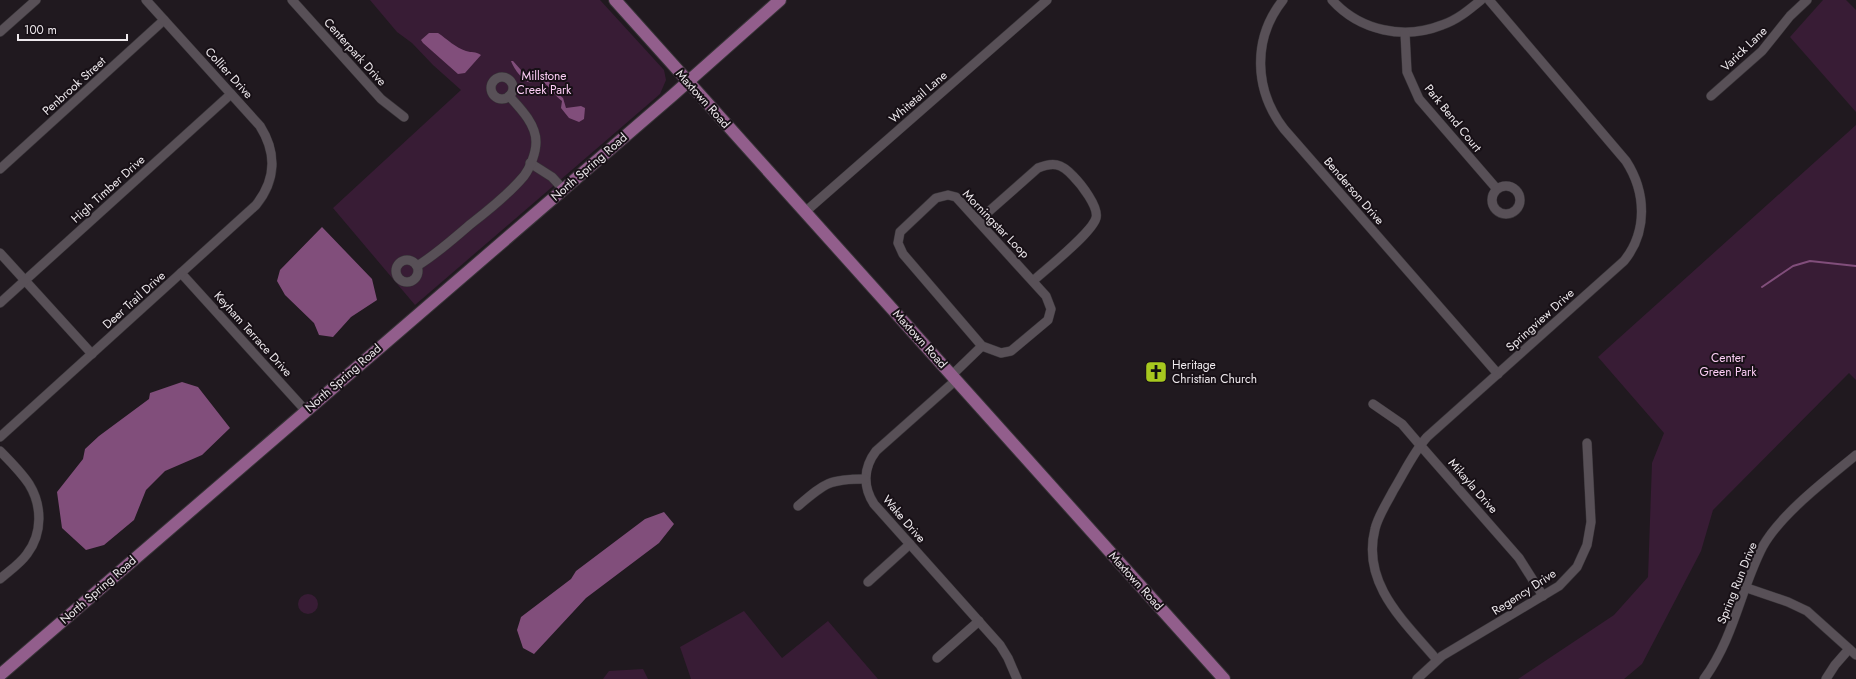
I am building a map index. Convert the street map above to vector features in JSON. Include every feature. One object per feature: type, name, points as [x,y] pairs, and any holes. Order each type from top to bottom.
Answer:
[{"type":"main road","name":"Maxtown Road","points":[[615,0],[1224,679]]},
{"type":"main road","name":"North Spring Road","points":[[0,675],[688,82],[780,0]]},
{"type":"street","points":[[0,32],[36,0]]},
{"type":"street","name":"Collier Drive","points":[[146,0],[260,126],[266,136],[272,155],[272,172]]},
{"type":"street","name":"Centerpark Drive","points":[[292,0],[381,99],[404,117]]},
{"type":"street","name":"Whitetail Lane","points":[[805,212],[1047,0]]},
{"type":"street","name":"Benderson Drive","points":[[1283,0],[1267,26],[1260,52],[1260,66],[1263,86],[1273,112],[1284,129],[1498,374]]},
{"type":"street","points":[[1332,0],[1347,13],[1360,21],[1389,31],[1405,33],[1429,30],[1444,25],[1457,18],[1481,0]]},
{"type":"street","name":"Springview Drive","points":[[1437,660],[1383,594],[1376,578],[1372,554],[1375,528],[1380,516],[1420,444],[1624,261],[1638,239],[1642,213],[1637,181],[1626,161],[1489,0]]},
{"type":"street","name":"Varick Lane","points":[[1711,96],[1762,51],[1790,16],[1807,0]]},
{"type":"street","name":"Penbrook Street","points":[[0,169],[164,20]]},
{"type":"street","name":"Park Bend Court","points":[[1405,33],[1408,72],[1413,88],[1419,99],[1496,188]]},
{"type":"street","name":"High Timber Drive","points":[[0,303],[231,94]]},
{"type":"street","points":[[417,266],[441,250],[506,195],[525,175],[536,141],[524,112],[509,96]]},
{"type":"street","points":[[530,163],[552,177],[564,189]]},
{"type":"street","points":[[978,221],[1038,168],[1049,164],[1061,166],[1073,176],[1094,204],[1096,217],[1090,229],[1033,281]]},
{"type":"street","name":"Deer Trail Drive","points":[[0,437],[256,205],[269,185],[272,172]]},
{"type":"street","name":"Morningstar Loop","points":[[948,195],[956,197],[1033,281],[1046,296],[1051,309],[1048,320],[1011,351],[1001,353],[982,346],[903,254],[898,243],[900,232],[936,198],[948,195]]},
{"type":"street","points":[[0,253],[92,354]]},
{"type":"street","name":"Keyham Terrace Drive","points":[[181,273],[306,411]]},
{"type":"street","points":[[798,506],[818,489],[833,481],[865,479],[868,464],[876,451],[954,377],[982,346]]},
{"type":"street","name":"Mikayla Drive","points":[[1373,404],[1402,424],[1420,444],[1520,558],[1543,596]]},
{"type":"street","name":"Regency Drive","points":[[1418,679],[1437,660],[1543,596],[1568,577],[1577,567],[1587,545],[1591,522],[1587,443]]},
{"type":"street","points":[[0,451],[28,482],[33,491],[37,502],[39,522],[37,534],[28,553],[0,579]]},
{"type":"street","name":"Spring Run Drive","points":[[1704,679],[1718,659],[1730,633],[1759,556],[1779,523],[1856,455]]},
{"type":"street","name":"Wake Drive","points":[[865,479],[866,488],[874,504],[1000,645],[1008,658],[1017,679]]},
{"type":"street","points":[[868,582],[910,544]]},
{"type":"street","points":[[1746,588],[1801,608],[1819,620],[1853,652],[1835,665],[1826,679]]},
{"type":"street","points":[[937,658],[979,621]]},
{"type":"green space","name":"Millstone Creek Park","points":[[370,0],[600,0],[664,70],[666,80],[660,94],[415,305],[333,208],[461,90],[433,65],[412,43],[397,32]]},
{"type":"green space","points":[[1823,0],[1846,0],[1856,10],[1856,112],[1790,37]]},
{"type":"green space","name":"Center Green Park","points":[[1856,125],[1856,380],[1849,373],[1713,510],[1701,551],[1642,664],[1624,679],[1518,679],[1614,615],[1648,577],[1652,463],[1664,433],[1598,357]]},
{"type":"green space","points":[[308,594],[315,597],[318,604],[315,611],[308,614],[301,611],[298,604],[301,597]]},
{"type":"green space","points":[[744,611],[782,658],[828,621],[878,679],[691,679],[680,647]]},
{"type":"green space","points":[[643,669],[648,679],[603,679],[609,671]]},
{"type":"shaded area","points":[[429,33],[438,33],[459,48],[481,55],[465,73],[458,74],[423,43],[421,40]]},
{"type":"shaded area","points":[[511,61],[513,61],[529,79],[542,78],[552,84],[556,92],[563,98],[566,108],[581,106],[585,108],[584,119],[579,122],[569,118],[561,108],[562,101],[542,81],[526,81],[518,73]]},
{"type":"shaded area","points":[[322,227],[372,279],[377,300],[351,317],[333,337],[319,335],[314,323],[285,295],[277,281],[280,270]]},
{"type":"shaded area","points":[[182,382],[198,387],[230,428],[202,455],[165,471],[146,490],[134,520],[104,545],[86,550],[62,528],[57,492],[83,459],[85,449],[99,436],[149,399],[150,393]]},
{"type":"shaded area","points":[[664,512],[674,524],[659,543],[586,598],[534,654],[523,648],[517,630],[521,617],[571,579],[576,571],[645,519]]},
{"type":"waterway","points":[[1762,287],[1793,266],[1810,261],[1856,266]]},
{"type":"place","name":"Heritage Christian Church","points":[[1156,372]]}]
